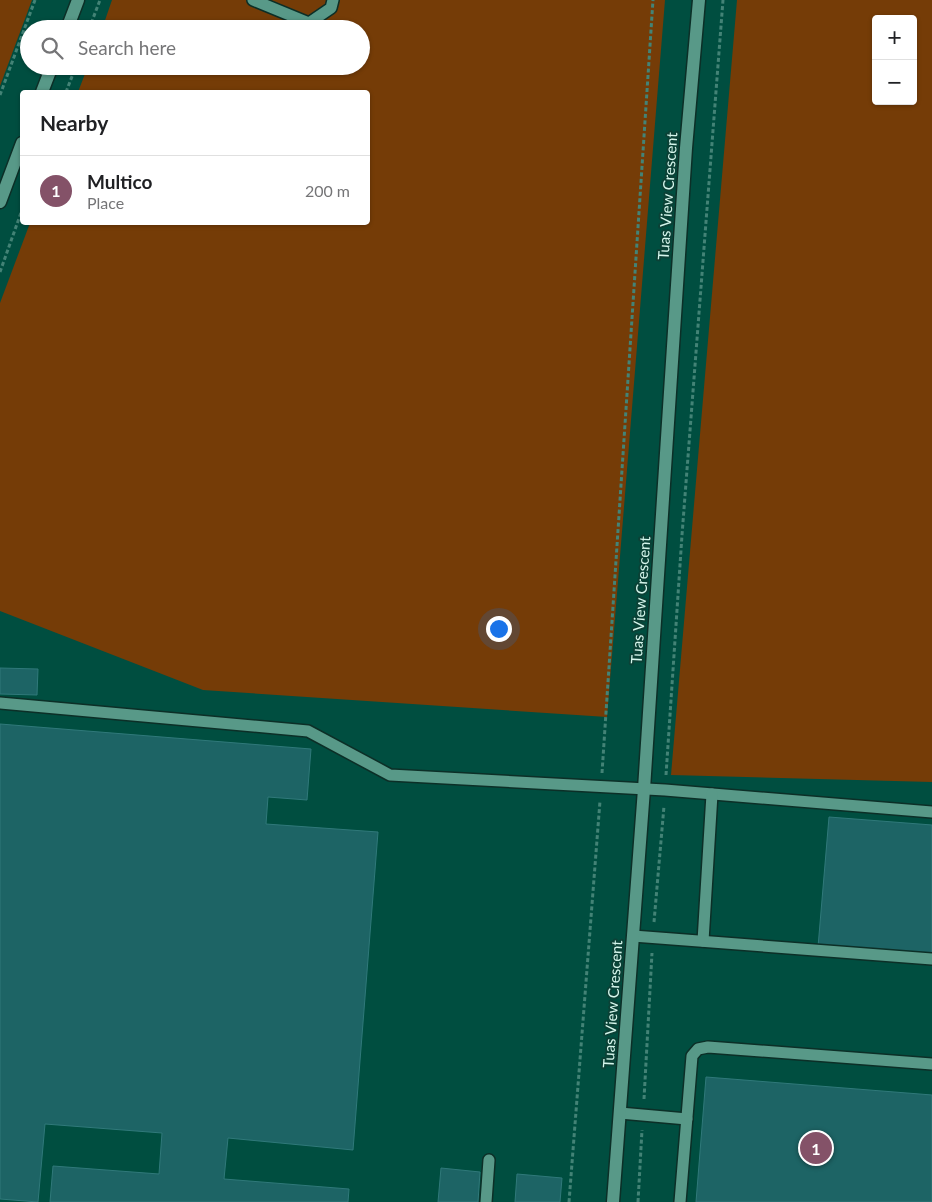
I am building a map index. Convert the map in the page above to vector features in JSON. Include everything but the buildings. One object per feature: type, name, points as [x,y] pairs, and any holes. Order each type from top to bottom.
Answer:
[{"type":"street","points":[[70,20],[78,0]]},
{"type":"street","name":"Tuas View Crescent","points":[[613,1202],[644,789],[686,148],[699,0]]},
{"type":"street","points":[[43,90],[49,75]]},
{"type":"street","points":[[0,202],[20,148]]},
{"type":"lane","points":[[253,0],[302,20]]},
{"type":"lane","points":[[313,20],[331,8],[333,0]]},
{"type":"lane","points":[[0,703],[308,730],[390,776],[665,790],[932,812]]},
{"type":"lane","points":[[703,941],[712,794]]},
{"type":"lane","points":[[633,936],[932,959]]},
{"type":"lane","points":[[680,1202],[692,1056],[698,1049],[708,1047],[932,1064]]},
{"type":"lane","points":[[620,1113],[687,1119]]},
{"type":"lane","points":[[486,1202],[488,1160]]},
{"type":"path","points":[[28,20],[36,0]]},
{"type":"path","points":[[92,20],[100,0]]},
{"type":"path","points":[[569,1202],[601,787],[653,0]]},
{"type":"path","points":[[638,1202],[653,938],[723,0]]},
{"type":"path","points":[[0,95],[20,42]]},
{"type":"path","points":[[67,90],[73,75]]},
{"type":"path","points":[[0,272],[20,216]]},
{"type":"shaded area","points":[[0,0],[32,0],[25,20],[20,20],[20,32],[0,86]]},
{"type":"shaded area","points":[[112,0],[665,0],[607,717],[203,690],[0,611],[0,303],[29,225],[370,225],[370,90],[79,90],[85,75],[370,75],[370,20],[105,20]]},
{"type":"shaded area","points":[[737,0],[932,0],[932,782],[671,775]]},
{"type":"place","name":"Multico","points":[[816,1148]]}]
